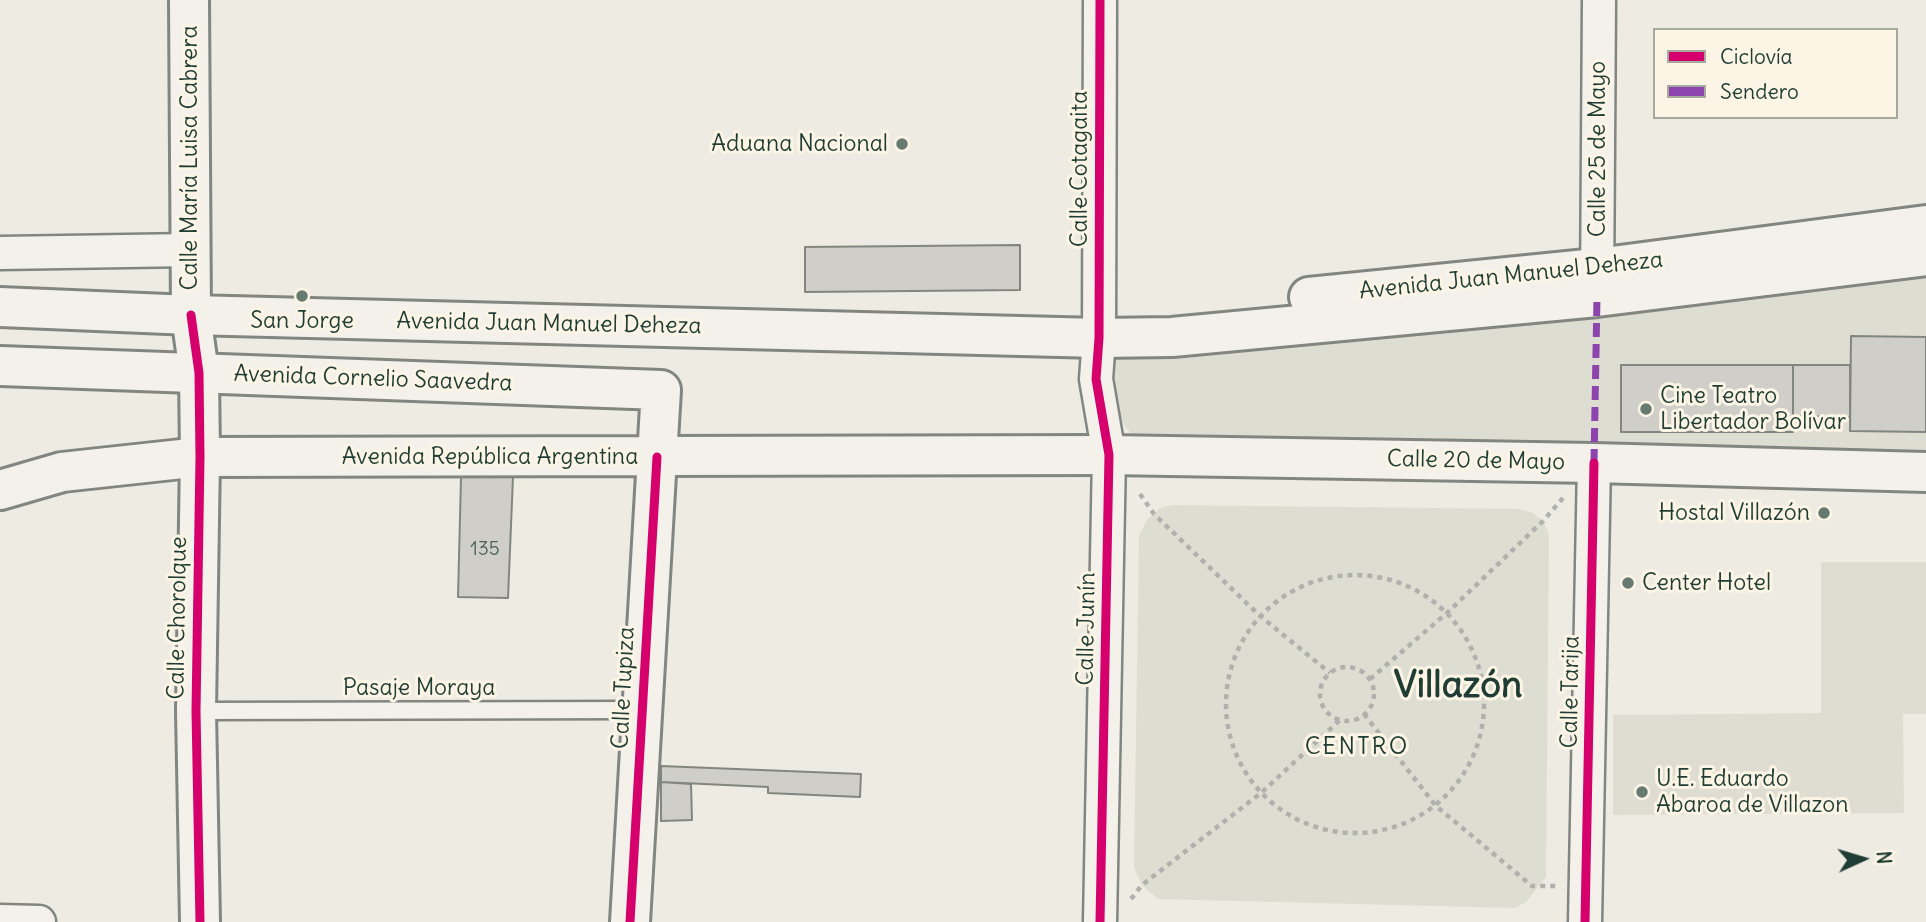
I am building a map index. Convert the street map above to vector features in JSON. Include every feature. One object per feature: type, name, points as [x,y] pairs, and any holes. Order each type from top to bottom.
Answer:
[{"type":"main road","name":"Calle María Luisa Cabrera","points":[[189,0],[191,315]]},
{"type":"main road","name":"Avenida Juan Manuel Deheza","points":[[0,307],[191,315],[1099,338],[1172,337],[1597,282],[1926,225]]},
{"type":"main road","name":"Avenida Juan Manuel Deheza","points":[[1597,282],[1926,256]]},
{"type":"main road","name":"Calle Chorolque","points":[[191,315],[199,373],[196,711],[200,922]]},
{"type":"main road","name":"Avenida Cornelio Saavedra","points":[[0,366],[661,390]]},
{"type":"main road","name":"Calle Tupiza","points":[[630,922],[661,390]]},
{"type":"main road","name":"Avenida República Argentina","points":[[0,490],[62,472],[200,457],[1109,455]]},
{"type":"main road","name":"Calle 20 de Mayo","points":[[1109,455],[1926,472]]},
{"type":"street","name":"Calle Cotagaita","points":[[1099,338],[1100,0]]},
{"type":"street","name":"Calle 25 de Mayo","points":[[1597,282],[1599,0]]},
{"type":"street","points":[[0,253],[190,250]]},
{"type":"street","name":"Calle Junín","points":[[1099,338],[1096,379],[1109,455],[1100,922]]},
{"type":"street","name":"Calle Tarija","points":[[1585,922],[1594,463]]},
{"type":"street","points":[[0,921],[39,922]]},
{"type":"lane","name":"Pasaje Moraya","points":[[196,711],[642,710]]},
{"type":"path","points":[[1109,455],[1154,514],[1259,615],[1330,673]]},
{"type":"path","points":[[1370,679],[1448,612],[1543,521],[1594,463]]},
{"type":"path","points":[[1374,574],[1414,587],[1448,612],[1473,648],[1485,690],[1482,733],[1465,773],[1436,806],[1409,822],[1379,832],[1346,834],[1315,828],[1286,814],[1261,793],[1239,761],[1227,724],[1227,685],[1238,648],[1259,615],[1292,589],[1332,575],[1374,574]]},
{"type":"path","points":[[1347,667],[1356,668],[1370,679],[1374,694],[1369,709],[1364,714],[1353,720],[1341,719],[1326,710],[1321,695],[1322,687],[1330,673],[1347,667]]},
{"type":"path","points":[[1364,714],[1436,806],[1532,886],[1586,886]]},
{"type":"path","points":[[1128,903],[1142,885],[1261,793],[1341,719]]},
{"type":"shaded area","points":[[1926,271],[1926,451],[1135,439],[1112,408],[1110,355]]},
{"type":"shaded area","points":[[1172,505],[1520,509],[1533,513],[1543,521],[1549,535],[1546,877],[1526,902],[1515,908],[1158,899],[1142,885],[1134,868],[1139,535],[1147,520],[1160,508]]},
{"type":"shaded area","points":[[1821,562],[1926,562],[1926,714],[1903,714],[1904,813],[1613,815],[1613,715],[1821,713]]},
{"type":"building","points":[[1020,245],[1020,290],[805,292],[805,247]]},
{"type":"building","points":[[1851,336],[1926,337],[1926,432],[1850,431]]},
{"type":"building","points":[[1621,365],[1793,365],[1793,432],[1621,432]]},
{"type":"building","points":[[1793,365],[1850,365],[1850,417],[1793,416]]},
{"type":"building","points":[[461,477],[513,477],[508,598],[458,597]]},
{"type":"building","points":[[661,766],[861,774],[860,797],[768,793],[768,787],[661,782]]},
{"type":"building","points":[[661,782],[691,784],[692,820],[661,821]]},
{"type":"marked path","points":[[1594,463],[1597,297]]},
{"type":"cycle path","points":[[1100,0],[1099,338],[1096,379],[1109,455],[1100,922]]},
{"type":"cycle path","points":[[191,315],[199,373],[196,711],[200,922]]},
{"type":"cycle path","points":[[630,922],[657,457]]},
{"type":"cycle path","points":[[1585,922],[1594,463]]},
{"type":"place","name":"Aduana Nacional","points":[[902,144]]},
{"type":"place","name":"San Jorge","points":[[302,296]]},
{"type":"place","name":"Cine Teatro Libertador Bolívar","points":[[1646,409]]},
{"type":"place","name":"Hostal Villazón","points":[[1824,513]]},
{"type":"place","name":"Center Hotel","points":[[1628,583]]},
{"type":"place","name":"U.E. Eduardo Abaroa de Villazon","points":[[1642,792]]},
{"type":"district","name":"Villazón","points":[[1458,686]]},
{"type":"district","name":"CENTRO","points":[[1357,747]]}]
